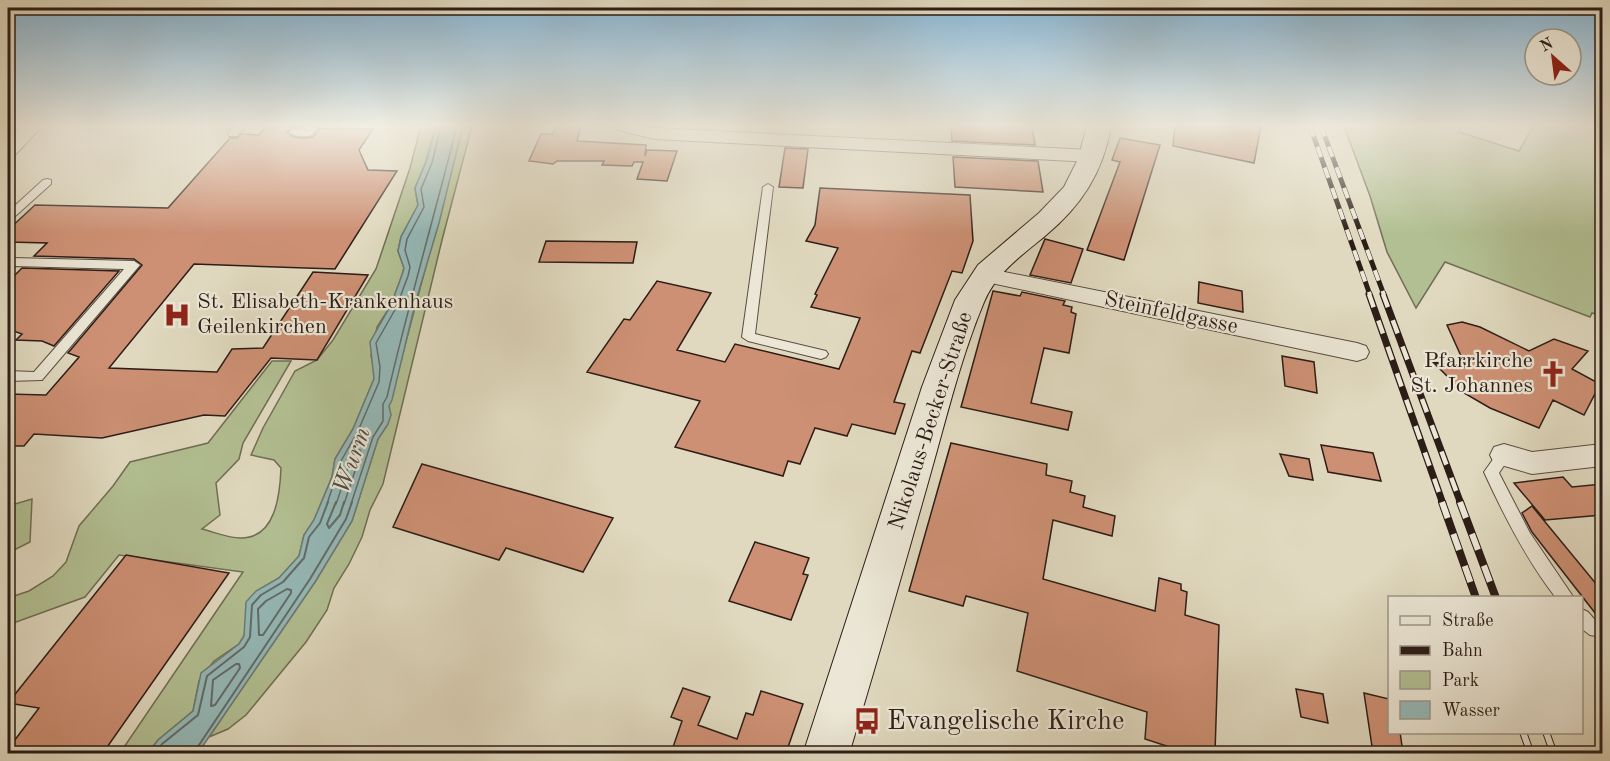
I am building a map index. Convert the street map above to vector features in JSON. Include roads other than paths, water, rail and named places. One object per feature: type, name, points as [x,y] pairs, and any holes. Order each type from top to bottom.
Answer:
[{"type":"main road","name":"Nikolaus-Becker-Straße","points":[[826,753],[939,389],[971,298],[986,275],[1004,254],[1062,207],[1077,188],[1088,162]]},
{"type":"street","name":"Steinfeldgasse","points":[[986,275],[1357,352]]},
{"type":"street","points":[[1504,455],[1532,463],[1602,455]]},
{"type":"lane","points":[[8,217],[47,182]]},
{"type":"lane","points":[[768,187],[748,337],[821,354]]},
{"type":"lane","points":[[8,376],[37,377],[134,266],[9,263]]},
{"type":"lane","points":[[1504,455],[1491,472],[1511,517],[1546,574],[1565,596]]},
{"type":"lane","points":[[1583,619],[1590,627],[1602,629]]},
{"type":"water","name":"Wurm","points":[[426,162],[454,162],[389,406],[391,415],[378,439],[352,521],[315,582],[198,753],[148,753],[158,740],[193,711],[201,673],[239,644],[244,636],[246,602],[256,591],[279,578],[299,556],[304,535],[314,520],[332,477],[335,459],[353,429],[374,379],[370,342],[391,305],[402,275],[404,268],[398,251],[401,237],[418,205],[415,188]]},
{"type":"railway","points":[[1323,162],[1370,295]]},
{"type":"railway","points":[[1334,162],[1384,295]]},
{"type":"railway","points":[[1369,294],[1443,504]]},
{"type":"railway","points":[[1383,294],[1461,504]]},
{"type":"railway","points":[[1442,502],[1475,596]]},
{"type":"railway","points":[[1460,502],[1495,596]]},
{"type":"railway","points":[[1524,734],[1531,754]]},
{"type":"railway","points":[[1547,734],[1554,754]]},
{"type":"place","name":"St. Elisabeth-Krankenhaus Geilenkirchen","points":[[177,315]]},
{"type":"place","name":"Pfarrkirche St. Johannes","points":[[1553,374]]},
{"type":"place","name":"Evangelische Kirche","points":[[867,721]]}]
